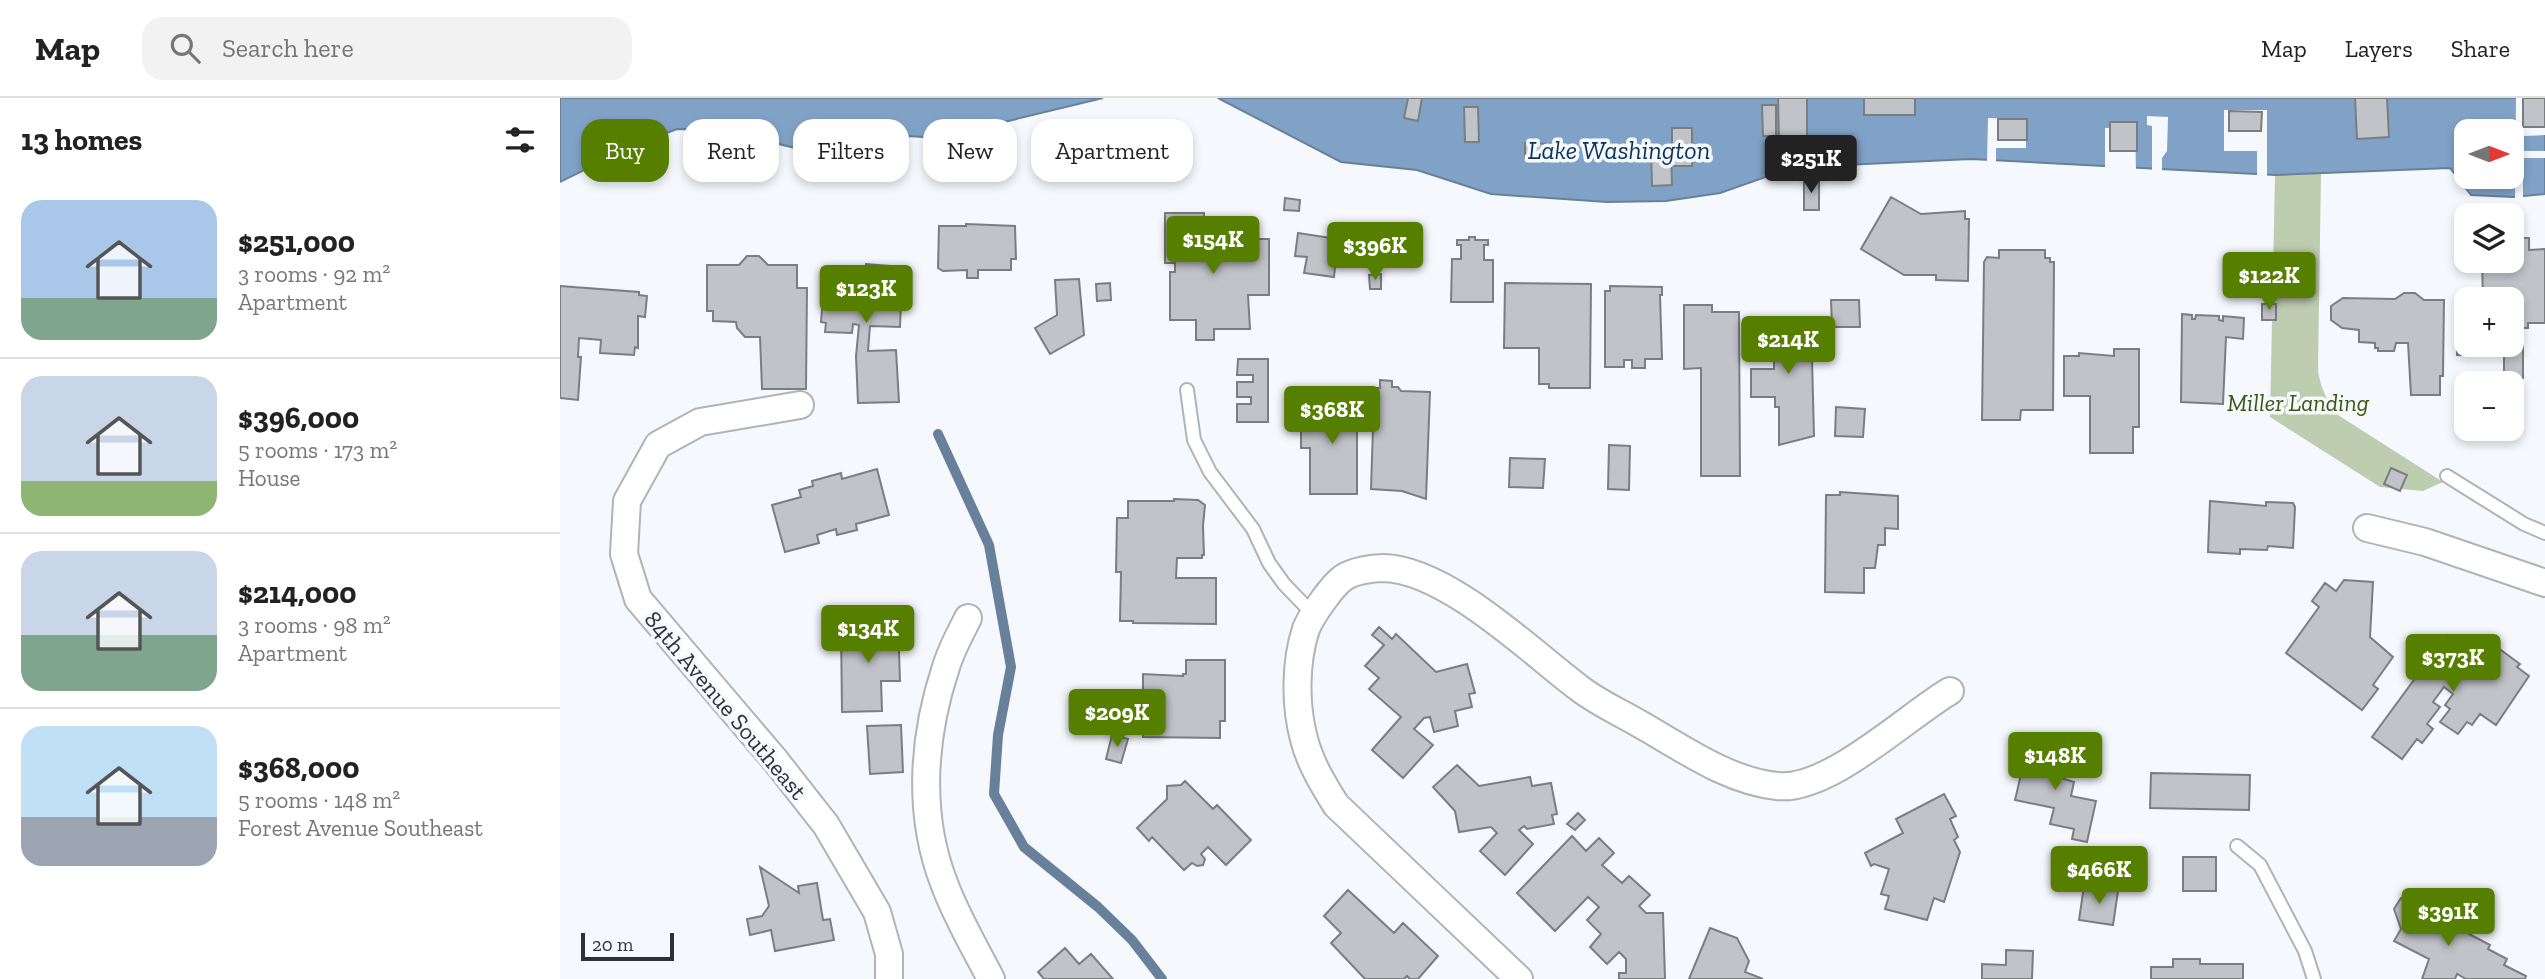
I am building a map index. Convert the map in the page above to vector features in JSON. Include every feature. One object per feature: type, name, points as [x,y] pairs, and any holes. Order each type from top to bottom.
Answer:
[{"type":"street","name":"84th Avenue Southeast","points":[[800,405],[700,422],[658,445],[627,501],[624,554],[638,599],[775,760],[825,825],[877,912],[889,954],[889,979]]},
{"type":"street","points":[[2367,528],[2426,542],[2545,583]]},
{"type":"street","points":[[1519,979],[1336,805],[1314,769],[1304,738],[1298,696],[1300,659],[1307,627],[1327,596],[1343,578],[1384,568],[1409,572],[1477,608],[1594,697],[1717,767],[1757,782],[1780,787],[1823,776],[1950,691]]},
{"type":"street","points":[[968,618],[946,665],[930,726],[926,805],[932,845],[944,884],[991,979]]},
{"type":"lane","points":[[1187,390],[1194,440],[1210,472],[1253,529],[1269,563],[1284,584],[1314,615]]},
{"type":"lane","points":[[2447,476],[2524,524],[2545,533]]},
{"type":"lane","points":[[2237,846],[2260,865],[2305,951],[2314,979]]},
{"type":"green space","name":"Miller Landing","points":[[2321,172],[2318,371],[2321,384],[2338,415],[2443,482],[2423,491],[2380,487],[2270,417],[2275,175]]},
{"type":"water","points":[[560,98],[1103,98],[1016,119],[923,119],[923,137],[909,136],[909,119],[793,119],[793,148],[779,144],[779,119],[683,119],[683,129],[669,132],[669,119],[581,119],[581,172],[560,182]]},
{"type":"water","name":"Lake Washington","points":[[1218,98],[2545,98],[2545,194],[2513,197],[2471,195],[2466,189],[2524,189],[2524,119],[2454,119],[2454,173],[2450,168],[2275,175],[1971,159],[1802,167],[1720,193],[1666,201],[1607,202],[1491,194],[1417,170],[1341,162]]},
{"type":"pier","points":[[2516,98],[2545,98],[2545,135],[2524,136],[2524,119],[2516,119]]},
{"type":"pier","points":[[2224,110],[2267,110],[2267,178],[2257,177],[2257,151],[2224,151]]},
{"type":"pier","points":[[2147,116],[2168,117],[2167,151],[2162,158],[2162,172],[2152,171],[2152,126],[2147,125]]},
{"type":"pier","points":[[1988,118],[2026,119],[2026,148],[1996,148],[1996,163],[1987,163]]},
{"type":"pier","points":[[2135,127],[2136,171],[2105,169],[2105,128]]},
{"type":"pier","points":[[2524,151],[2545,151],[2545,158],[2524,158]]},
{"type":"pier","points":[[2515,189],[2523,189],[2523,199],[2515,200]]},
{"type":"building","points":[[1408,98],[1422,98],[1418,121],[1404,118]]},
{"type":"building","points":[[1778,98],[1807,98],[1807,140],[1779,141]]},
{"type":"building","points":[[1864,98],[1915,98],[1915,115],[1864,115]]},
{"type":"building","points":[[2355,98],[2387,98],[2389,137],[2357,139]]},
{"type":"building","points":[[2523,98],[2545,98],[2545,127],[2524,127]]},
{"type":"building","points":[[1762,105],[1776,105],[1776,136],[1763,136]]},
{"type":"building","points":[[1464,107],[1478,107],[1479,142],[1465,142]]},
{"type":"building","points":[[2229,111],[2262,112],[2261,131],[2229,131]]},
{"type":"building","points":[[1998,119],[2027,119],[2027,140],[1998,140]]},
{"type":"building","points":[[2110,122],[2137,122],[2137,151],[2110,151]]},
{"type":"building","points":[[1672,128],[1692,128],[1692,166],[1672,166]]},
{"type":"building","points":[[1525,143],[1553,144],[1553,159],[1525,159]]},
{"type":"building","points":[[1651,147],[1671,147],[1672,185],[1652,186]]},
{"type":"building","points":[[1804,180],[1819,180],[1819,210],[1804,210]]},
{"type":"building","points":[[1891,197],[1921,214],[1965,211],[1965,219],[1969,219],[1968,281],[1936,280],[1936,275],[1904,275],[1861,249]]},
{"type":"building","points":[[1285,198],[1300,200],[1299,211],[1284,210]]},
{"type":"building","points":[[1165,213],[1204,213],[1204,233],[1197,233],[1197,239],[1269,239],[1269,295],[1248,295],[1250,329],[1214,329],[1214,340],[1196,340],[1196,320],[1170,320],[1170,272],[1175,272],[1175,263],[1165,263]]},
{"type":"building","points":[[939,226],[1015,226],[1016,259],[1011,259],[1011,270],[978,270],[978,278],[967,278],[967,270],[943,271],[938,268]]},
{"type":"building","points":[[1298,233],[1338,239],[1334,277],[1304,273],[1307,257],[1295,256]]},
{"type":"building","points":[[1469,237],[1488,240],[1488,245],[1484,245],[1484,260],[1493,260],[1493,302],[1451,302],[1452,259],[1461,259],[1461,245],[1457,245],[1457,240],[1469,240]]},
{"type":"building","points":[[2524,238],[2529,238],[2529,250],[2545,249],[2545,323],[2528,323],[2528,328],[2524,328],[2524,287],[2483,287],[2482,273],[2524,273]]},
{"type":"building","points":[[1999,250],[2045,250],[2045,258],[2054,262],[2053,410],[2021,410],[2020,420],[1982,420],[1984,262],[1987,257],[1999,258]]},
{"type":"building","points":[[747,256],[759,256],[768,265],[797,265],[797,288],[807,288],[806,389],[762,389],[760,337],[745,337],[737,328],[736,322],[713,321],[713,311],[707,311],[707,265],[739,265]]},
{"type":"building","points":[[866,264],[889,266],[888,279],[902,279],[900,327],[870,326],[868,351],[896,350],[899,402],[858,403],[856,356],[859,325],[853,324],[852,333],[825,332],[826,323],[821,322],[825,274],[848,276],[849,266],[866,267]]},
{"type":"building","points":[[1381,274],[1381,289],[1370,289],[1369,275]]},
{"type":"building","points":[[1079,279],[1084,335],[1050,354],[1035,328],[1057,315],[1055,280]]},
{"type":"building","points":[[1110,283],[1111,300],[1097,301],[1096,284]]},
{"type":"building","points":[[1505,283],[1591,284],[1590,388],[1549,388],[1549,384],[1539,384],[1539,348],[1504,348]]},
{"type":"building","points":[[560,286],[639,292],[639,295],[647,296],[645,317],[638,316],[638,348],[635,347],[634,355],[600,353],[601,340],[579,338],[578,357],[581,357],[578,400],[560,398]]},
{"type":"building","points":[[1610,286],[1662,287],[1662,359],[1645,359],[1645,368],[1632,368],[1632,360],[1624,360],[1624,367],[1605,367],[1605,291],[1610,291]]},
{"type":"building","points":[[2404,293],[2415,293],[2424,300],[2444,300],[2443,376],[2440,376],[2440,395],[2411,395],[2408,343],[2396,343],[2394,351],[2378,351],[2375,343],[2359,342],[2359,330],[2342,328],[2331,320],[2331,306],[2343,298],[2395,299]]},
{"type":"building","points":[[1831,300],[1859,300],[1860,327],[1832,327]]},
{"type":"building","points":[[2262,304],[2276,304],[2276,320],[2262,320]]},
{"type":"building","points":[[1684,305],[1712,305],[1712,312],[1739,312],[1740,476],[1701,476],[1701,368],[1684,369]]},
{"type":"building","points":[[2182,314],[2192,315],[2192,319],[2195,319],[2196,315],[2219,316],[2219,320],[2223,321],[2223,316],[2244,318],[2243,339],[2226,337],[2223,404],[2181,402]]},
{"type":"building","points":[[1759,320],[1811,320],[1814,436],[1779,445],[1779,407],[1775,407],[1775,397],[1751,397],[1751,369],[1774,369],[1774,356],[1759,356]]},
{"type":"building","points":[[2114,349],[2139,349],[2139,427],[2133,427],[2133,453],[2090,453],[2090,396],[2064,396],[2064,356],[2079,356],[2079,353],[2114,356]]},
{"type":"building","points":[[2504,357],[2523,357],[2523,371],[2504,371]]},
{"type":"building","points":[[1238,359],[1268,359],[1268,422],[1237,422],[1237,404],[1251,404],[1251,397],[1237,397],[1237,382],[1253,382],[1253,375],[1237,375]]},
{"type":"building","points":[[1380,380],[1392,381],[1392,387],[1398,387],[1401,391],[1430,392],[1426,499],[1402,491],[1371,489],[1373,427],[1369,427],[1370,411],[1374,411],[1375,388],[1380,388]]},
{"type":"building","points":[[1322,398],[1355,398],[1357,494],[1310,494],[1310,448],[1301,448],[1301,413],[1315,413],[1315,403],[1322,403]]},
{"type":"building","points":[[1836,407],[1865,409],[1863,437],[1835,436]]},
{"type":"building","points":[[1609,445],[1630,446],[1629,490],[1608,489]]},
{"type":"building","points":[[1510,458],[1545,459],[1543,488],[1509,487]]},
{"type":"building","points":[[2391,468],[2407,475],[2400,491],[2384,484]]},
{"type":"building","points":[[877,469],[889,515],[856,524],[857,530],[837,535],[836,529],[817,535],[819,543],[785,552],[772,505],[801,497],[799,490],[813,486],[812,481],[841,473],[842,479]]},
{"type":"building","points":[[1840,492],[1898,496],[1898,529],[1885,528],[1885,545],[1878,545],[1875,568],[1864,568],[1864,593],[1825,592],[1826,495],[1840,495]]},
{"type":"building","points":[[1198,500],[1205,505],[1204,555],[1202,558],[1177,558],[1176,578],[1216,578],[1216,624],[1120,621],[1121,572],[1116,572],[1117,518],[1128,518],[1128,501]]},
{"type":"building","points":[[2210,501],[2266,506],[2266,502],[2293,503],[2293,548],[2268,546],[2267,550],[2240,549],[2240,554],[2208,552]]},
{"type":"building","points":[[2344,580],[2373,582],[2370,637],[2393,657],[2373,685],[2378,689],[2362,710],[2286,653],[2319,607],[2312,601],[2325,583],[2336,591]]},
{"type":"building","points":[[898,622],[900,681],[881,681],[882,711],[842,712],[841,627]]},
{"type":"building","points":[[1379,627],[1392,639],[1396,634],[1436,672],[1467,664],[1475,693],[1469,694],[1472,707],[1455,711],[1458,726],[1434,732],[1430,717],[1424,718],[1414,729],[1433,745],[1403,778],[1372,750],[1401,717],[1369,689],[1379,678],[1365,666],[1384,645],[1372,635]]},
{"type":"building","points":[[2447,635],[2457,643],[2461,638],[2484,658],[2494,645],[2520,664],[2517,667],[2529,676],[2496,725],[2480,714],[2472,725],[2467,722],[2458,734],[2440,722],[2450,709],[2445,705],[2453,694],[2444,687],[2433,702],[2440,707],[2427,724],[2433,729],[2422,743],[2417,739],[2402,759],[2372,737]]},
{"type":"building","points":[[1186,660],[1225,660],[1225,721],[1220,721],[1220,738],[1143,737],[1143,720],[1137,720],[1137,697],[1143,697],[1143,674],[1183,676],[1186,674]]},
{"type":"building","points":[[901,725],[903,772],[870,774],[867,726]]},
{"type":"building","points":[[1112,735],[1128,739],[1121,763],[1106,759]]},
{"type":"building","points":[[2043,744],[2068,750],[2064,779],[2074,782],[2071,796],[2096,801],[2087,842],[2072,839],[2074,829],[2050,824],[2054,808],[2015,800],[2025,757],[2038,759]]},
{"type":"building","points":[[1457,765],[1479,786],[1530,777],[1532,786],[1551,783],[1557,814],[1552,815],[1554,824],[1527,829],[1524,826],[1519,830],[1533,844],[1505,875],[1480,851],[1497,833],[1491,827],[1459,832],[1455,811],[1433,787]]},
{"type":"building","points":[[2151,773],[2250,775],[2249,810],[2150,808]]},
{"type":"building","points":[[1185,781],[1213,809],[1217,805],[1251,840],[1226,865],[1208,847],[1201,854],[1205,859],[1203,865],[1192,863],[1184,870],[1152,837],[1149,841],[1137,828],[1167,799],[1167,786],[1181,785]]},
{"type":"building","points":[[1944,794],[1956,816],[1950,819],[1958,837],[1954,840],[1960,852],[1944,902],[1934,898],[1927,920],[1885,909],[1889,896],[1881,894],[1889,869],[1874,864],[1871,866],[1865,853],[1903,833],[1896,819]]},
{"type":"building","points":[[1578,813],[1585,820],[1575,830],[1567,824]]},
{"type":"building","points":[[1572,836],[1586,851],[1599,838],[1614,853],[1602,865],[1622,883],[1629,876],[1650,895],[1639,906],[1646,913],[1663,913],[1665,979],[1619,979],[1619,973],[1626,973],[1626,959],[1619,952],[1607,964],[1590,947],[1601,934],[1587,920],[1599,907],[1588,897],[1555,931],[1517,893]]},
{"type":"building","points":[[2183,857],[2216,857],[2216,891],[2183,891]]},
{"type":"building","points":[[760,867],[799,893],[798,886],[817,883],[823,920],[830,919],[834,940],[775,951],[771,930],[750,935],[747,919],[762,916],[769,906]]},
{"type":"building","points":[[2084,886],[2118,891],[2113,925],[2079,920]]},
{"type":"building","points":[[1348,890],[1394,933],[1403,923],[1438,956],[1418,979],[1410,979],[1407,976],[1404,979],[1365,979],[1331,943],[1341,933],[1324,916]]},
{"type":"building","points":[[2401,898],[2490,945],[2488,949],[2507,959],[2504,965],[2526,976],[2525,979],[2466,979],[2457,974],[2455,979],[2422,979],[2429,959],[2394,941],[2401,929],[2394,909]]},
{"type":"building","points":[[1710,928],[1737,938],[1749,961],[1745,972],[1763,979],[1689,979]]},
{"type":"building","points":[[1065,948],[1079,964],[1091,954],[1113,979],[1044,979],[1038,972]]},
{"type":"building","points":[[2006,950],[2033,951],[2032,979],[1982,979],[1982,964],[2006,965]]},
{"type":"building","points":[[2173,959],[2200,959],[2200,964],[2243,964],[2243,979],[2151,979],[2151,967],[2173,967]]},
{"type":"waterway","points":[[938,434],[989,545],[1011,667],[998,735],[994,794],[1024,847],[1098,907],[1132,940],[1162,979]]}]
